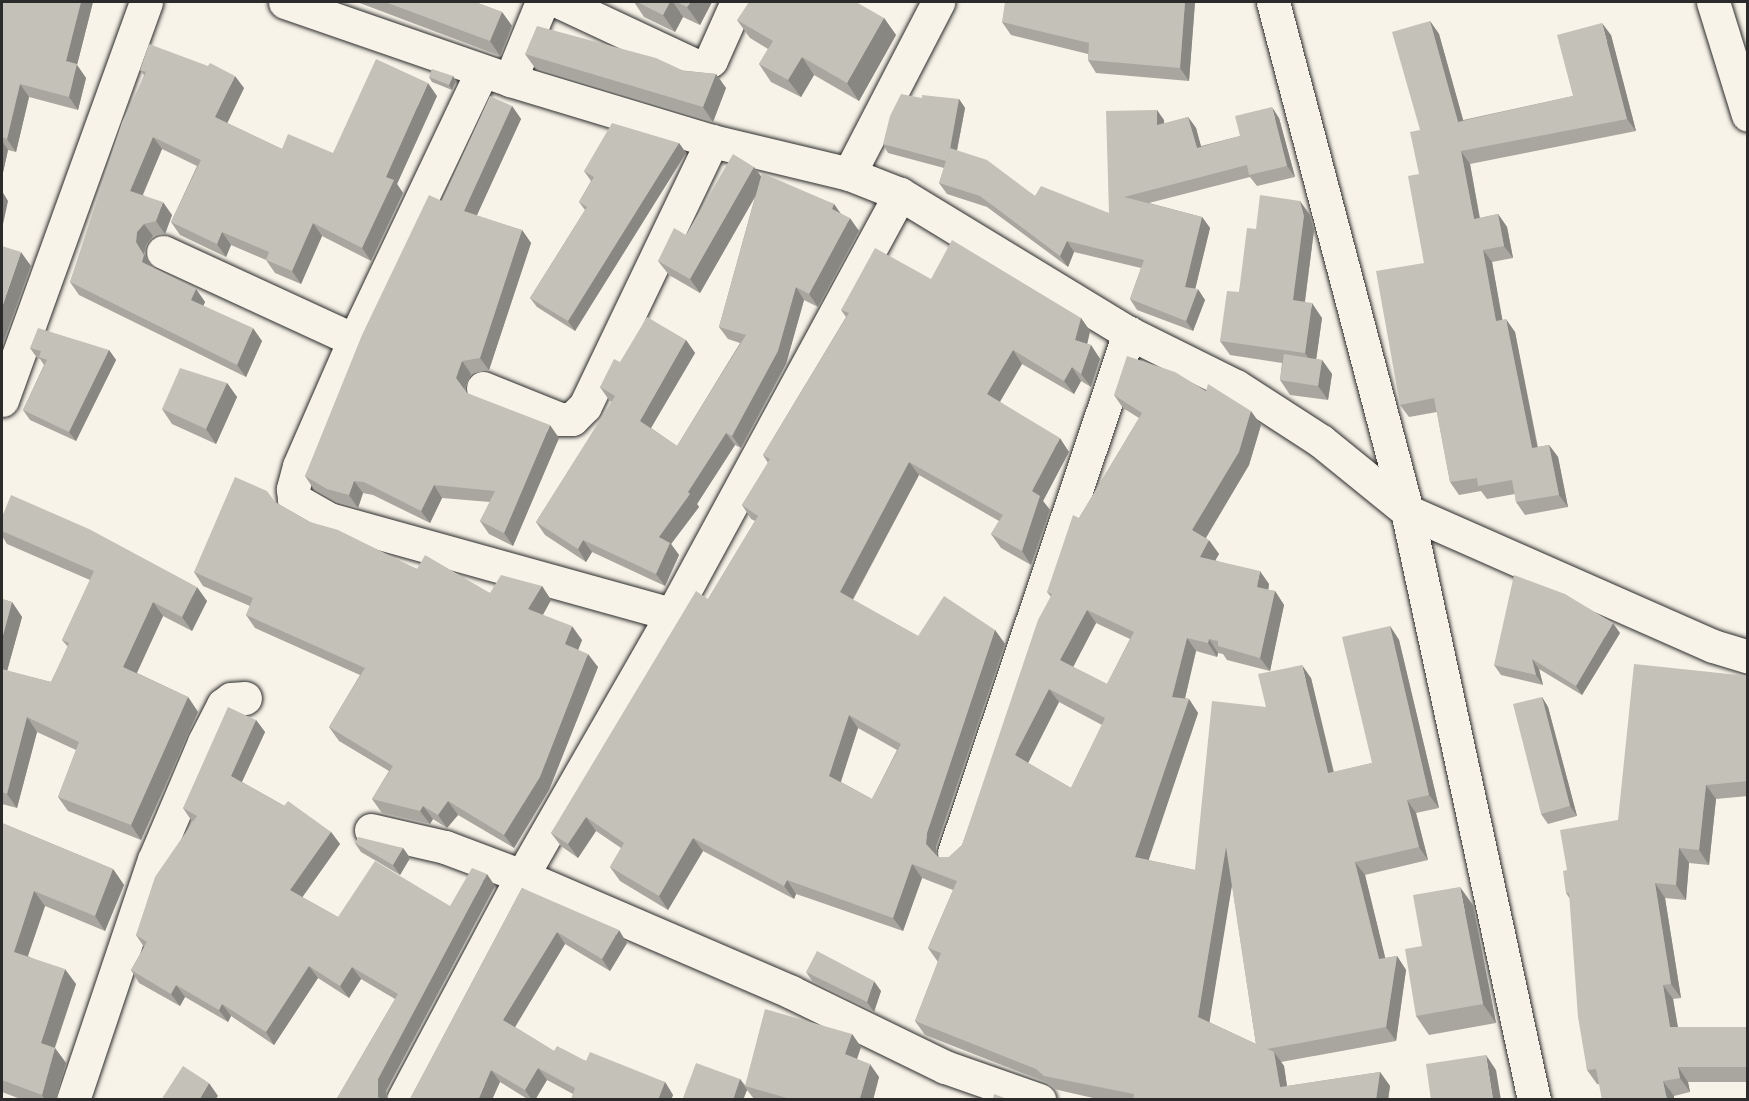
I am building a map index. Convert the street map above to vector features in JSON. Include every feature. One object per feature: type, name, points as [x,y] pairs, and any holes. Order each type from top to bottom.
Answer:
[{"type":"street","points":[[2,400],[146,2]]},
{"type":"street","points":[[285,2],[496,75],[712,141],[849,174],[900,194],[1129,333],[1236,386],[1321,441],[1407,511],[1713,646],[1748,657]]},
{"type":"street","points":[[542,2],[496,75],[354,340],[299,466],[292,489],[300,505],[329,519],[672,614]]},
{"type":"street","points":[[560,2],[701,68],[711,60],[736,2]]},
{"type":"street","points":[[849,174],[938,2]]},
{"type":"street","points":[[1274,2],[1407,511],[1534,1100]]},
{"type":"street","points":[[1713,2],[1748,115]]},
{"type":"street","points":[[483,388],[560,419],[572,419],[585,406],[712,141]]},
{"type":"street","points":[[403,1100],[522,876],[672,614],[900,194]]},
{"type":"street","points":[[164,252],[354,340]]},
{"type":"street","points":[[954,853],[1129,333]]},
{"type":"street","points":[[73,1100],[154,860],[204,742],[223,705],[231,699],[244,698]]},
{"type":"street","points":[[371,830],[445,847],[522,876],[791,992],[945,1067],[1039,1100]]},
{"type":"building","points":[[2,2],[81,2],[66,61],[77,64],[69,97],[20,84],[7,139],[2,137]]},
{"type":"building","points":[[385,2],[475,2],[502,12],[490,41]]},
{"type":"building","points":[[637,2],[670,2],[663,15]]},
{"type":"building","points":[[676,2],[691,2],[687,7]]},
{"type":"building","points":[[749,2],[856,2],[884,18],[847,83],[802,57],[788,80],[759,64],[773,41],[737,20]]},
{"type":"building","points":[[1005,2],[1185,2],[1180,68],[1088,60],[1089,43],[1002,22]]},
{"type":"building","points":[[1430,21],[1458,122],[1573,96],[1557,35],[1602,23],[1627,119],[1461,151],[1474,219],[1498,214],[1504,246],[1483,250],[1496,321],[1506,319],[1532,448],[1549,445],[1559,495],[1516,502],[1512,480],[1478,486],[1477,478],[1450,482],[1434,398],[1400,405],[1376,271],[1424,263],[1408,176],[1419,174],[1410,132],[1420,130],[1392,32]]},
{"type":"building","points":[[537,26],[656,58],[684,71],[716,74],[703,107],[525,54]]},
{"type":"building","points":[[149,44],[208,66],[210,63],[235,76],[215,117],[282,149],[288,134],[333,153],[376,59],[428,83],[386,177],[394,180],[362,248],[313,223],[292,271],[266,260],[269,252],[222,232],[217,244],[171,222],[201,160],[153,137],[130,191],[163,202],[156,221],[144,224],[137,232],[136,242],[144,255],[142,262],[196,289],[191,300],[253,328],[237,365],[70,282],[122,122],[146,72],[140,70]]},
{"type":"building","points":[[432,69],[453,76],[449,85],[429,77]]},
{"type":"building","points":[[901,94],[922,98],[922,95],[959,99],[946,161],[883,144],[890,116]]},
{"type":"building","points":[[490,96],[512,106],[464,211],[522,230],[480,358],[462,361],[456,378],[467,393],[550,425],[504,533],[480,521],[495,491],[434,485],[421,511],[364,482],[354,481],[349,495],[327,489],[305,476],[362,335],[429,195],[442,201]]},
{"type":"building","points":[[1272,107],[1287,166],[1249,175],[1247,165],[1124,197],[1202,217],[1185,287],[1198,289],[1186,321],[1130,299],[1144,260],[1067,241],[1060,256],[980,196],[939,183],[950,148],[987,160],[1035,196],[1041,186],[1109,213],[1106,111],[1157,110],[1157,125],[1188,117],[1197,148],[1240,136],[1235,116]]},
{"type":"building","points":[[612,123],[679,143],[568,321],[530,298],[587,207],[579,202],[594,177],[584,171]]},
{"type":"building","points":[[733,154],[754,167],[690,279],[658,261],[674,228],[686,235]]},
{"type":"building","points":[[762,173],[834,204],[832,209],[850,218],[809,294],[796,287],[778,351],[732,436],[726,433],[688,492],[690,494],[659,537],[670,543],[656,574],[583,540],[578,549],[536,522],[615,396],[600,387],[614,359],[620,362],[647,317],[686,340],[640,421],[677,446],[746,335],[719,327]]},
{"type":"building","points":[[1260,195],[1300,201],[1304,216],[1293,300],[1312,303],[1305,353],[1220,341],[1227,291],[1239,292],[1247,228],[1256,229]]},
{"type":"building","points":[[952,240],[1081,318],[1075,340],[1091,345],[1081,374],[1072,367],[1064,381],[1013,350],[987,394],[1060,438],[1032,491],[1040,496],[1022,551],[991,534],[1003,515],[909,462],[840,592],[918,636],[944,596],[995,630],[927,833],[926,844],[938,857],[949,857],[962,845],[1038,620],[1052,594],[1047,592],[1073,515],[1079,518],[1142,413],[1114,395],[1127,356],[1175,372],[1206,391],[1208,384],[1251,411],[1239,452],[1192,530],[1209,540],[1200,557],[1260,571],[1257,587],[1275,591],[1260,658],[1218,646],[1218,641],[1209,639],[1208,643],[1187,638],[1172,697],[1189,699],[1135,857],[1195,870],[1212,701],[1266,707],[1258,674],[1302,665],[1328,773],[1372,763],[1342,637],[1390,626],[1429,795],[1407,800],[1419,847],[1355,862],[1379,959],[1397,956],[1386,1027],[1267,1049],[1274,1052],[1280,1087],[1380,1072],[1376,1100],[1133,1100],[1134,1094],[1044,1076],[1036,1069],[915,1021],[941,953],[928,948],[957,881],[912,864],[893,918],[787,880],[784,886],[693,838],[659,896],[610,867],[624,843],[586,817],[568,844],[551,833],[696,591],[708,599],[758,516],[742,505],[770,459],[763,455],[849,313],[841,310],[875,248],[931,279]],"holes":[[[1087,610],[1134,632],[1107,684],[1060,660]],[[1049,689],[1105,718],[1071,788],[1015,755]],[[849,715],[901,744],[872,799],[829,776]],[[1226,847],[1256,1044],[1198,1017]]]},
{"type":"building","points":[[2,246],[21,252],[2,307]]},
{"type":"building","points":[[38,328],[109,350],[69,432],[23,410],[47,360],[39,357],[41,351],[30,348]]},
{"type":"building","points":[[1284,354],[1322,360],[1318,386],[1280,380]]},
{"type":"building","points":[[180,368],[227,383],[206,429],[162,409]]},
{"type":"building","points":[[235,477],[267,491],[275,502],[310,522],[338,530],[417,569],[425,555],[490,593],[501,575],[542,586],[528,609],[572,626],[565,644],[588,654],[540,777],[504,835],[448,801],[438,815],[423,806],[420,811],[372,799],[393,766],[329,727],[365,668],[246,615],[253,598],[194,572]]},
{"type":"building","points":[[11,495],[89,529],[197,587],[182,617],[153,602],[123,667],[188,697],[131,825],[58,797],[79,742],[27,717],[7,794],[2,792],[2,669],[51,682],[69,643],[62,640],[94,571],[2,531],[2,517]]},
{"type":"building","points":[[1514,575],[1565,594],[1613,623],[1576,686],[1532,659],[1536,675],[1494,665]]},
{"type":"building","points":[[2,599],[12,602],[2,639]]},
{"type":"building","points":[[1634,664],[1748,676],[1748,781],[1706,785],[1699,850],[1679,848],[1676,885],[1655,883],[1671,984],[1663,985],[1670,1027],[1748,1027],[1748,1067],[1678,1067],[1680,1078],[1663,1081],[1667,1100],[1602,1100],[1596,1069],[1587,1070],[1578,1017],[1569,893],[1566,893],[1563,871],[1567,870],[1560,830],[1618,820]]},
{"type":"building","points":[[1542,697],[1570,806],[1541,814],[1513,704]]},
{"type":"building","points":[[228,707],[256,720],[231,776],[284,806],[288,801],[331,832],[290,890],[338,917],[375,861],[450,906],[472,868],[487,874],[378,1079],[378,1097],[381,1100],[336,1100],[398,994],[352,967],[340,986],[309,966],[266,1032],[222,1004],[219,1010],[176,985],[171,994],[131,970],[147,942],[136,935],[155,877],[197,816],[183,808]]},
{"type":"building","points":[[2,823],[113,869],[95,916],[34,891],[14,952],[65,969],[41,1043],[55,1048],[42,1095],[2,1080]]},
{"type":"building","points":[[358,837],[403,848],[393,865],[355,843]]},
{"type":"building","points":[[1460,887],[1483,1004],[1416,1016],[1405,949],[1422,946],[1413,895]]},
{"type":"building","points":[[522,888],[619,930],[602,959],[557,932],[503,1020],[554,1051],[557,1046],[586,1061],[590,1052],[665,1082],[658,1100],[571,1100],[575,1088],[538,1068],[525,1090],[491,1070],[478,1100],[408,1100]]},
{"type":"building","points":[[817,951],[874,981],[867,1002],[806,972]]},
{"type":"building","points":[[765,1009],[852,1034],[845,1054],[870,1064],[860,1098],[865,1100],[794,1100],[745,1086]]},
{"type":"building","points":[[1486,1055],[1493,1100],[1431,1100],[1426,1064]]},
{"type":"building","points":[[696,1063],[740,1079],[733,1100],[687,1100],[683,1098]]},
{"type":"building","points":[[183,1066],[209,1083],[199,1100],[161,1100]]},
{"type":"building","points":[[994,1094],[1010,1100],[993,1100]]}]
